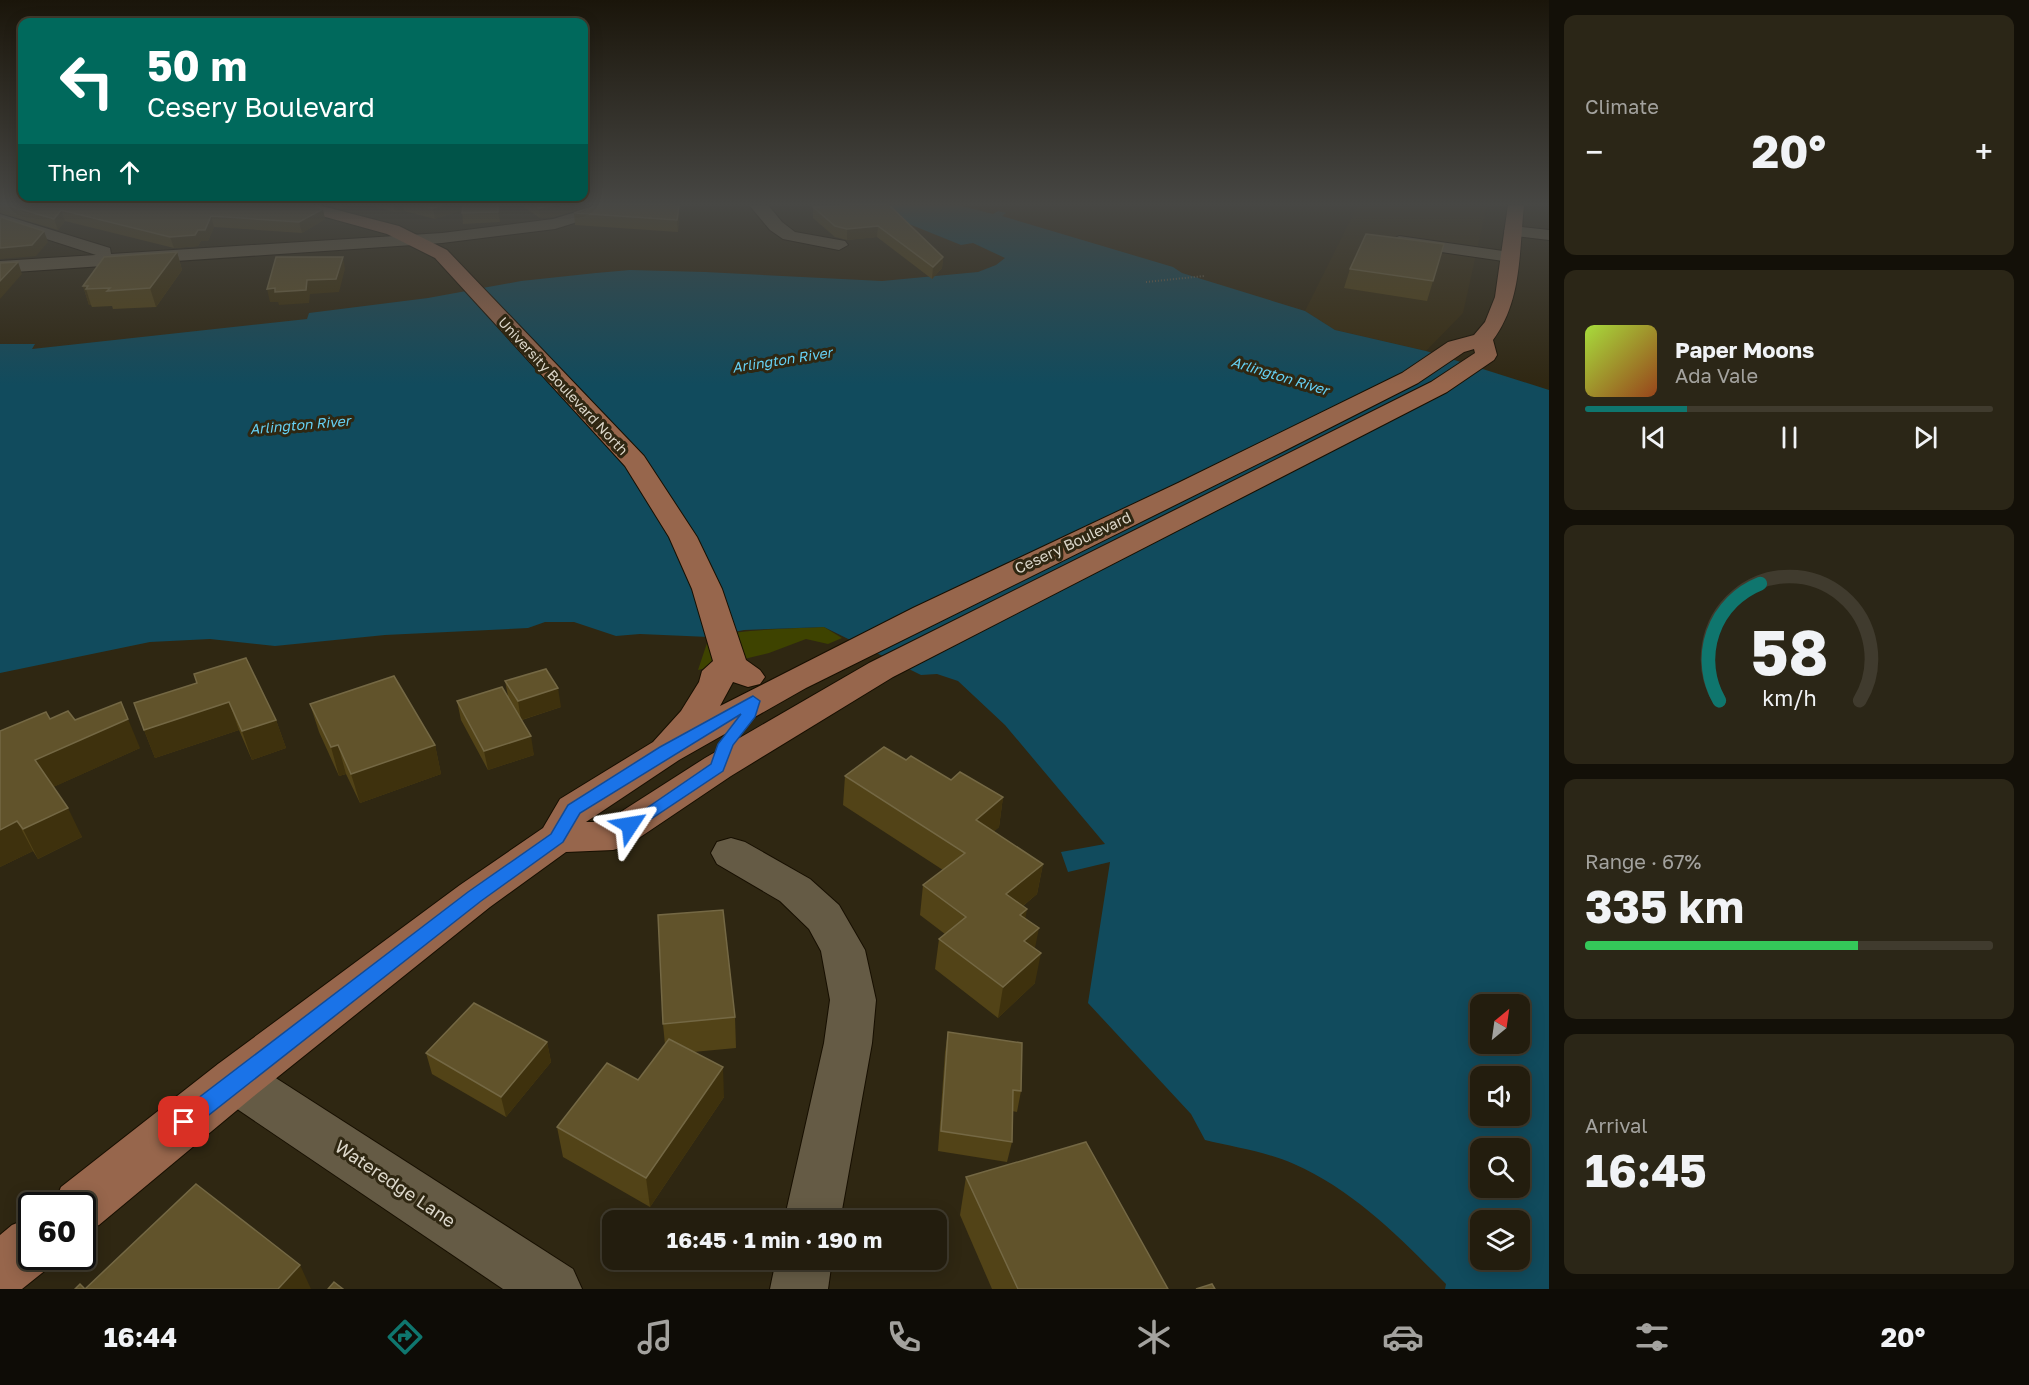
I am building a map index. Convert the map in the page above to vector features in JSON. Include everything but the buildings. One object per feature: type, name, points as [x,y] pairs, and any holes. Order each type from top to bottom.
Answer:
[{"type":"main road","name":"University Boulevard North","points":[[451,265],[627,454],[646,478],[683,537],[707,589],[731,665],[748,676],[753,701]]},
{"type":"main road","name":"Cesery Boulevard","points":[[718,767],[881,670],[1439,387],[1482,350],[1502,311],[1509,265]]},
{"type":"main road","name":"Cesery Boulevard","points":[[666,751],[753,701],[851,650],[1200,483],[1410,378],[1456,347],[1482,350]]},
{"type":"main road","points":[[96,1193],[236,1080],[475,896],[557,838],[574,809],[666,751],[695,718],[716,682],[719,671],[731,665]]},
{"type":"main road","points":[[557,838],[613,836],[718,767],[726,744],[747,717],[753,701]]},
{"type":"main road","points":[[0,1270],[18,1256]]},
{"type":"street","points":[[0,267],[25,265]]},
{"type":"street","points":[[731,853],[795,890],[824,917],[843,950],[853,1000],[848,1043],[814,1210]]},
{"type":"street","name":"Wateredge Lane","points":[[236,1080],[553,1289]]},
{"type":"street","points":[[799,1289],[802,1270]]},
{"type":"path","points":[[1146,282],[1204,276]]},
{"type":"shaded area","points":[[1328,265],[1474,265],[1463,313],[1426,351],[1335,330],[1305,311]]},
{"type":"green space","points":[[824,627],[842,638],[828,644],[806,639],[769,653],[698,670],[709,637],[752,631]]},
{"type":"water","name":"Arlington River","points":[[996,265],[1167,265],[1182,273],[1305,311],[1335,330],[1426,351],[1549,390],[1549,1289],[1445,1289],[1446,1284],[1394,1233],[1337,1188],[1284,1160],[1205,1140],[1191,1114],[1088,1003],[1110,862],[1068,872],[1061,852],[1105,844],[1005,725],[958,681],[937,674],[921,675],[824,627],[744,630],[709,637],[640,634],[616,636],[574,622],[545,622],[528,628],[385,635],[275,646],[210,639],[150,642],[0,673],[0,344],[35,344],[32,349],[307,319],[309,313],[428,298],[521,281],[630,270],[882,281],[978,272]]},
{"type":"route","points":[[184,1122],[475,896],[557,838],[574,809],[666,751],[753,701],[747,717],[726,744],[718,767],[630,825]]}]
